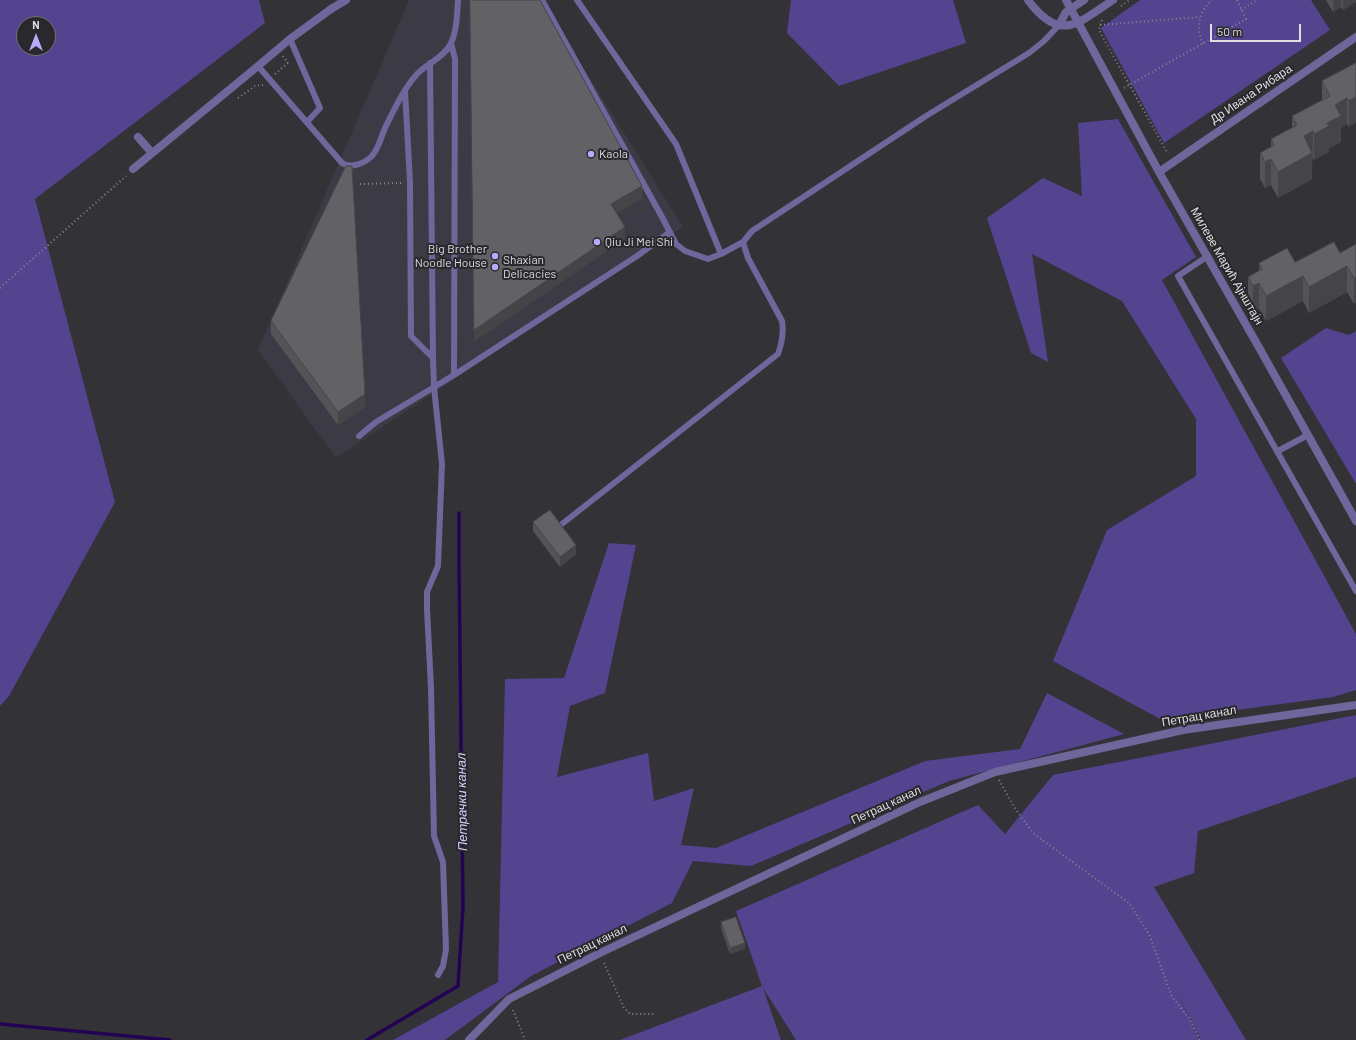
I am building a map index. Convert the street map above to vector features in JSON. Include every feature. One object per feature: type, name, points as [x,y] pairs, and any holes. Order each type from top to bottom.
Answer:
[{"type":"street","points":[[133,169],[290,39],[346,0]]},
{"type":"street","points":[[1028,0],[1041,16],[1059,26],[1079,23],[1113,0]]},
{"type":"street","name":"Милеве Марић Ајнштајн","points":[[1066,0],[1159,172],[1208,256],[1356,521]]},
{"type":"street","points":[[1059,26],[1063,17],[1084,0]]},
{"type":"street","name":"Др Ивана Рибара","points":[[1159,172],[1356,37]]},
{"type":"street","points":[[138,137],[152,153]]},
{"type":"street","name":"Петрац канал","points":[[468,1040],[508,999],[600,953],[920,802],[994,772],[1183,730],[1356,705]]},
{"type":"lane","points":[[258,66],[342,163],[345,165],[357,165],[366,161],[377,149],[405,91],[418,73],[447,51],[455,32],[458,0]]},
{"type":"lane","points":[[542,0],[676,244],[685,252],[708,258],[721,254],[743,242],[752,231],[926,116],[1029,53],[1059,26]]},
{"type":"lane","points":[[577,0],[676,144],[721,254]]},
{"type":"lane","points":[[290,39],[320,108],[307,122]]},
{"type":"lane","points":[[451,43],[455,59],[454,375]]},
{"type":"lane","points":[[430,63],[433,358],[434,387],[442,464],[438,566],[427,592],[431,688],[434,836],[443,862],[446,949],[444,966],[438,974]]},
{"type":"lane","points":[[405,91],[410,182],[411,336],[433,358]]},
{"type":"lane","points":[[359,436],[376,422],[454,375],[637,256],[670,232]]},
{"type":"lane","points":[[562,524],[778,354],[782,345],[784,330],[782,321],[748,258],[743,242]]},
{"type":"lane","points":[[1208,256],[1178,276],[1356,591]]},
{"type":"lane","points":[[1278,451],[1308,435]]},
{"type":"path","points":[[1118,8],[1130,0]]},
{"type":"path","points":[[1203,44],[1198,22],[1206,5],[1212,0]]},
{"type":"path","points":[[1116,93],[1246,19],[1237,0]]},
{"type":"path","points":[[1241,10],[1257,0]]},
{"type":"path","points":[[1105,17],[1099,26],[1099,30],[1173,162]]},
{"type":"path","points":[[1099,26],[1200,17]]},
{"type":"path","points":[[0,288],[133,169]]},
{"type":"path","points":[[994,772],[1014,807],[1034,834],[1129,903],[1149,934],[1172,997],[1189,1018],[1200,1040]]},
{"type":"path","points":[[600,953],[624,1008],[630,1014],[655,1014]]},
{"type":"path","points":[[508,999],[525,1040]]},
{"type":"shaded area","points":[[0,0],[259,0],[265,23],[35,199],[115,502],[9,696],[0,706]]},
{"type":"shaded area","points":[[409,0],[541,0],[683,227],[336,458],[258,350]]},
{"type":"shaded area","points":[[791,0],[953,0],[966,43],[839,86],[787,33]]},
{"type":"shaded area","points":[[1140,0],[1311,0],[1330,30],[1164,143],[1101,28]]},
{"type":"shaded area","points":[[1118,119],[1196,257],[1162,280],[1356,634],[1356,690],[1333,697],[1162,720],[1053,661],[1107,530],[1196,476],[1196,419],[1122,301],[1032,254],[1048,362],[1031,353],[987,218],[1043,178],[1082,196],[1078,123]]},
{"type":"shaded area","points":[[1326,328],[1349,335],[1356,331],[1356,484],[1281,358]]},
{"type":"shaded area","points":[[609,543],[636,545],[605,693],[570,706],[557,777],[648,753],[654,801],[694,788],[681,845],[716,848],[925,761],[1020,749],[1047,693],[1124,734],[949,781],[751,866],[693,861],[672,903],[531,976],[445,1040],[393,1040],[498,982],[505,679],[564,678]]},
{"type":"shaded area","points":[[1356,715],[1356,777],[1198,831],[1194,873],[1154,887],[1246,1040],[1201,1040],[1174,987],[1200,1040],[796,1040],[763,988],[781,1040],[620,1040],[762,986],[736,911],[978,805],[1005,834],[1053,775]]},
{"type":"building","points":[[470,0],[540,0],[642,186],[611,204],[625,227],[474,330]]},
{"type":"building","points":[[1356,63],[1356,97],[1349,101],[1347,98],[1335,105],[1341,116],[1327,123],[1329,126],[1314,134],[1313,131],[1304,136],[1312,153],[1278,172],[1271,159],[1265,162],[1260,153],[1274,145],[1271,139],[1297,125],[1292,116],[1330,96],[1322,81]]},
{"type":"building","points":[[346,166],[352,166],[365,394],[338,412],[271,321]]},
{"type":"building","points":[[1334,242],[1340,253],[1356,244],[1356,277],[1354,278],[1347,266],[1309,287],[1303,276],[1266,296],[1259,283],[1253,286],[1248,277],[1262,269],[1259,263],[1287,248],[1295,262]]},
{"type":"building","points":[[550,510],[576,545],[560,557],[533,522]]},
{"type":"building","points":[[736,917],[745,943],[730,948],[721,922]]},
{"type":"waterway","name":"Петрачки канал","points":[[367,1040],[458,986],[463,907],[459,513]]},
{"type":"waterway","points":[[0,1024],[170,1040]]},
{"type":"place","name":"Kaola","points":[[591,154]]},
{"type":"place","name":"Qiu Ji Mei Shi","points":[[597,242]]},
{"type":"place","name":"Big Brother Noodle House","points":[[495,256]]},
{"type":"place","name":"Shaxian Delicacies","points":[[495,267]]}]
